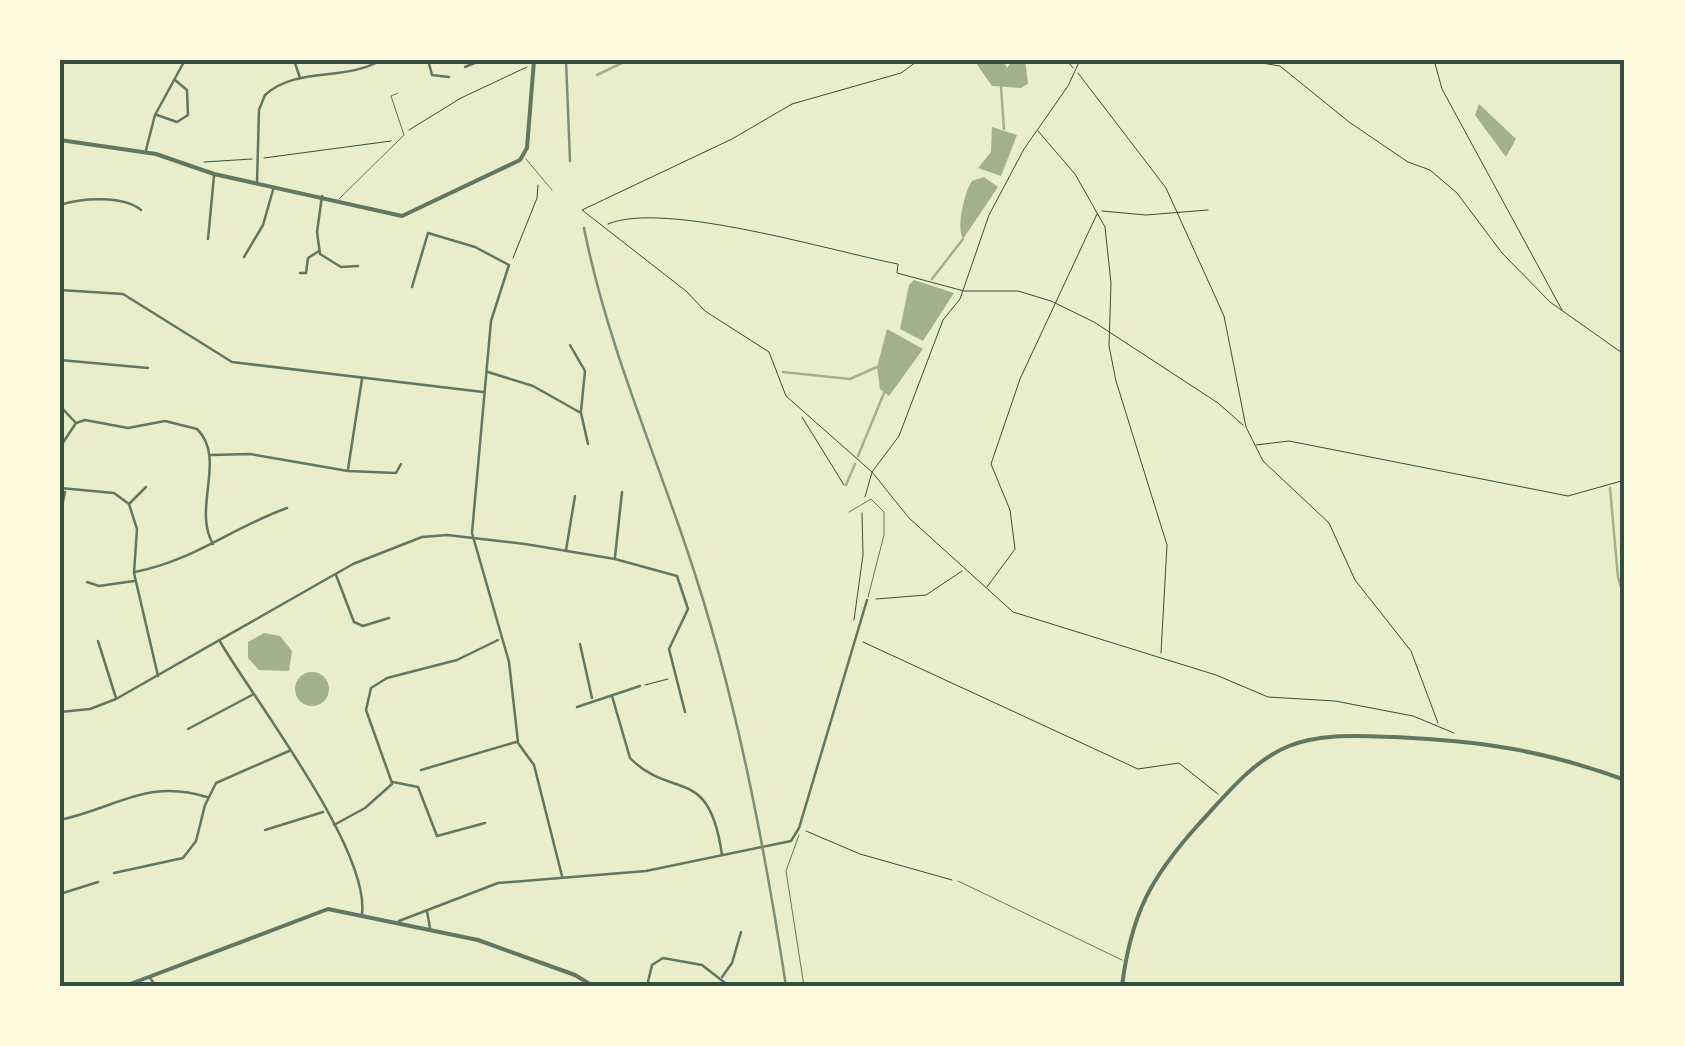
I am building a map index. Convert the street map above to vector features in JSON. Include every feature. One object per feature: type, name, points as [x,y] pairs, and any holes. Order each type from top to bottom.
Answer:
[{"type":"street","points":[[145,152],[156,115],[184,60]]},
{"type":"street","points":[[294,60],[300,78]]},
{"type":"street","points":[[257,183],[262,101],[272,89],[300,78],[349,74],[381,60]]},
{"type":"street","points":[[428,60],[432,75],[450,76]]},
{"type":"street","points":[[466,67],[478,61]]},
{"type":"street","points":[[60,140],[145,152],[214,174],[409,214],[508,168],[524,156],[534,62]]},
{"type":"street","points":[[156,115],[177,122],[188,115],[187,90],[175,80]]},
{"type":"street","points":[[208,239],[208,205],[214,174]]},
{"type":"street","points":[[244,256],[263,226],[274,186]]},
{"type":"street","points":[[319,250],[322,196]]},
{"type":"street","points":[[60,205],[91,200],[134,204],[141,210]]},
{"type":"street","points":[[412,287],[428,233],[474,247],[508,265],[494,303],[472,539],[511,672],[518,742],[534,765],[562,877]]},
{"type":"street","points":[[319,250],[341,266],[358,266]]},
{"type":"street","points":[[300,273],[306,273],[308,258],[319,250]]},
{"type":"street","points":[[60,290],[123,294],[232,362],[484,393]]},
{"type":"street","points":[[570,345],[586,371],[581,413],[588,444]]},
{"type":"street","points":[[60,360],[148,368]]},
{"type":"street","points":[[486,372],[533,386],[581,413]]},
{"type":"street","points":[[348,471],[362,377]]},
{"type":"street","points":[[60,406],[76,423]]},
{"type":"street","points":[[60,447],[76,423],[85,420],[128,428],[157,422],[186,424],[206,438],[209,455],[205,520],[213,544]]},
{"type":"street","points":[[209,455],[266,456],[380,473],[396,473],[401,464]]},
{"type":"street","points":[[128,504],[146,487]]},
{"type":"street","points":[[60,514],[62,489],[114,493],[128,504],[137,529],[134,573],[159,677]]},
{"type":"street","points":[[615,559],[622,492]]},
{"type":"street","points":[[566,552],[575,496]]},
{"type":"street","points":[[134,573],[188,558],[247,523],[287,508]]},
{"type":"street","points":[[60,712],[90,709],[116,699],[335,574],[422,537],[472,539],[615,559],[668,571],[680,579],[688,609],[668,644],[685,712]]},
{"type":"street","points":[[335,574],[354,622],[368,626],[389,618]]},
{"type":"street","points":[[87,582],[99,586],[136,581]]},
{"type":"street","points":[[398,922],[486,885],[646,871],[787,844],[798,830],[867,600]]},
{"type":"street","points":[[219,640],[290,750],[332,825],[358,879],[362,914]]},
{"type":"street","points":[[392,782],[366,710],[371,688],[387,678],[457,660],[500,640]]},
{"type":"street","points":[[98,641],[116,699]]},
{"type":"street","points":[[580,644],[592,700]]},
{"type":"street","points":[[577,707],[640,686]]},
{"type":"street","points":[[188,728],[254,694]]},
{"type":"street","points":[[612,696],[630,758],[641,768],[690,787],[700,797],[714,821],[722,857]]},
{"type":"street","points":[[1122,986],[1136,914],[1156,876],[1224,798],[1269,756],[1308,740],[1464,739],[1550,754],[1625,780]]},
{"type":"street","points":[[421,770],[518,742]]},
{"type":"street","points":[[114,873],[170,863],[188,854],[200,832],[208,797],[228,775],[290,750]]},
{"type":"street","points":[[392,782],[418,787],[437,836],[486,824]]},
{"type":"street","points":[[332,825],[365,808],[392,782]]},
{"type":"street","points":[[60,820],[153,789],[176,788],[208,797]]},
{"type":"street","points":[[265,830],[325,812]]},
{"type":"street","points":[[60,894],[98,882]]},
{"type":"street","points":[[126,986],[328,909],[430,929],[521,955],[593,986]]},
{"type":"street","points":[[426,909],[430,929]]},
{"type":"street","points":[[721,978],[732,963],[742,932]]},
{"type":"street","points":[[647,986],[652,966],[663,958],[698,963],[729,986]]},
{"type":"street","points":[[149,977],[156,986]]},
{"type":"lane","points":[[338,201],[405,133],[391,96],[398,93]]},
{"type":"lane","points":[[524,156],[552,190]]},
{"type":"lane","points":[[849,512],[864,502],[879,503],[885,521],[867,600]]},
{"type":"lane","points":[[798,830],[800,838],[786,870],[804,986]]},
{"type":"lane","points":[[958,882],[1126,961]]},
{"type":"path","points":[[920,60],[901,72],[792,104],[732,140],[582,210],[705,311],[769,352],[786,396],[872,472],[909,518],[985,589],[1024,618],[1161,656],[1268,697],[1335,701],[1440,726],[1464,739]]},
{"type":"path","points":[[1066,60],[1166,188],[1224,316],[1246,428],[1253,445],[1275,475],[1329,523],[1355,580],[1411,652],[1440,726]]},
{"type":"path","points":[[1080,60],[1036,129],[990,215],[964,291],[943,320],[899,436],[872,472],[864,502],[863,554],[855,598],[858,640],[1138,769],[1179,763],[1224,798]]},
{"type":"path","points":[[1244,60],[1280,66],[1349,122],[1408,162],[1430,170],[1456,192],[1517,269],[1563,312],[1625,355]]},
{"type":"path","points":[[1434,60],[1442,89],[1563,312]]},
{"type":"path","points":[[190,165],[388,142],[460,98],[534,62]]},
{"type":"path","points":[[1036,129],[1075,174],[1098,211],[1110,254],[1110,333],[1116,381],[1167,546],[1161,656]]},
{"type":"path","points":[[508,265],[538,198],[541,172]]},
{"type":"path","points":[[1098,211],[1208,210]]},
{"type":"path","points":[[985,589],[1015,548],[1010,510],[991,464],[1020,380],[1098,211]]},
{"type":"path","points":[[605,226],[638,218],[801,239],[814,248],[898,264],[897,273],[964,291],[1018,291],[1054,303],[1110,333],[1218,403],[1246,428]]},
{"type":"path","points":[[802,417],[844,485]]},
{"type":"path","points":[[1253,445],[1289,442],[1568,496],[1610,481],[1625,480]]},
{"type":"path","points":[[867,600],[926,595],[964,569]]},
{"type":"path","points":[[640,686],[676,676]]},
{"type":"path","points":[[798,830],[860,854],[958,882]]},
{"type":"shaded area","points":[[974,60],[1003,60],[1007,68],[1013,60],[1025,60],[1028,84],[1021,88],[992,86]]},
{"type":"shaded area","points":[[1479,104],[1516,139],[1506,157],[1475,115]]},
{"type":"shaded area","points":[[992,127],[1017,135],[1001,176],[978,168],[991,152]]},
{"type":"shaded area","points":[[984,177],[998,187],[963,239],[961,219],[966,194],[972,181]]},
{"type":"shaded area","points":[[914,280],[954,293],[923,341],[900,329],[909,285]]},
{"type":"shaded area","points":[[887,329],[923,349],[889,396],[880,389],[877,367]]},
{"type":"shaded area","points":[[264,633],[280,636],[292,651],[289,671],[259,670],[248,658],[248,642]]},
{"type":"shaded area","points":[[312,672],[324,677],[329,689],[324,701],[312,706],[300,701],[295,689],[300,677]]},
{"type":"waterway","points":[[597,75],[628,60]]},
{"type":"waterway","points":[[1001,87],[1004,129]]},
{"type":"waterway","points":[[932,279],[963,239]]},
{"type":"waterway","points":[[783,372],[850,379],[877,367]]},
{"type":"waterway","points":[[858,456],[884,393]]},
{"type":"waterway","points":[[846,485],[855,464]]},
{"type":"waterway","points":[[1610,488],[1618,577],[1625,601]]},
{"type":"railway","points":[[566,60],[570,161]]},
{"type":"railway","points":[[584,228],[616,350],[686,547],[719,655],[757,820],[786,986]]}]
